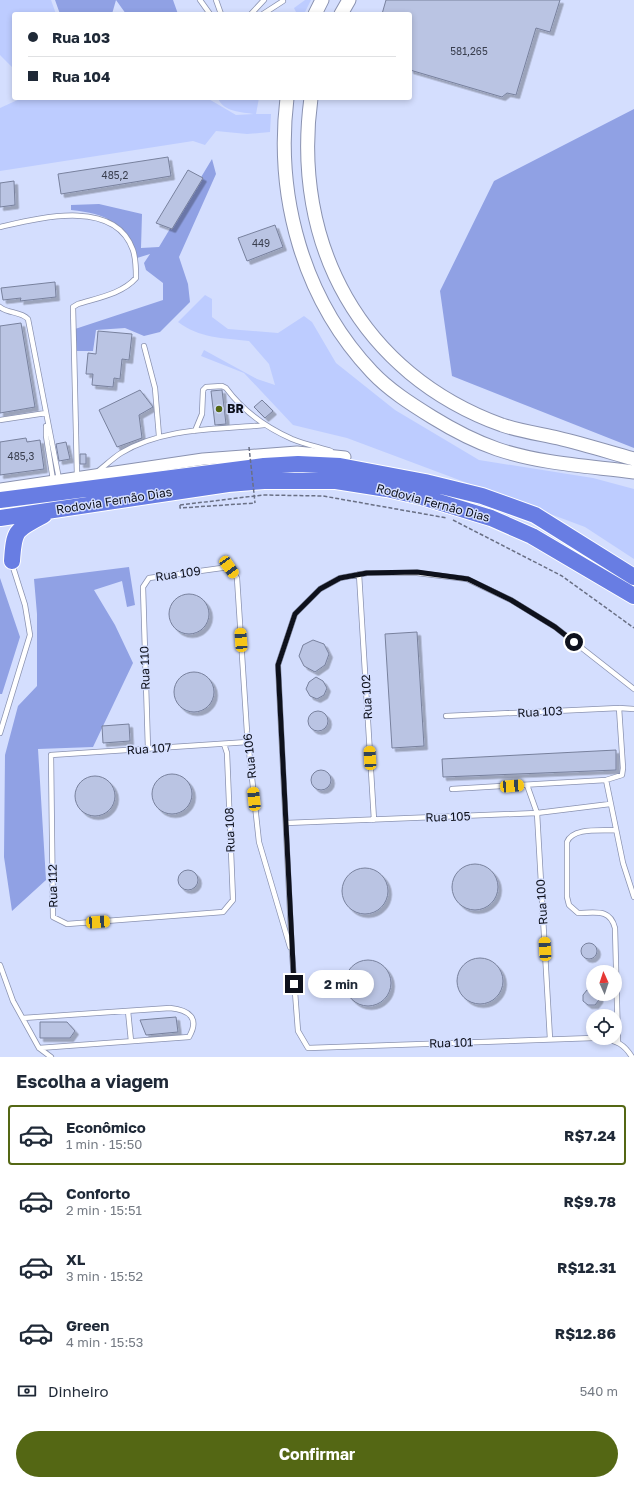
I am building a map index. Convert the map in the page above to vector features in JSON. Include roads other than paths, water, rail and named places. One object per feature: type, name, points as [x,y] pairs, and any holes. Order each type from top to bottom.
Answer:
[{"type":"highway","points":[[345,456],[377,464],[425,482]]},
{"type":"highway","name":"Rodovia Fernão Dias","points":[[0,500],[223,471],[298,464],[340,466],[425,482],[482,496],[535,515],[634,577]]},
{"type":"highway","name":"Rodovia Fernão Dias","points":[[0,518],[228,484],[271,481],[336,481],[387,489],[491,518],[532,536],[634,596]]},
{"type":"highway","points":[[12,561],[13,541],[16,532],[54,510]]},
{"type":"highway","points":[[0,543],[12,561]]},
{"type":"highway","points":[[609,561],[634,570]]},
{"type":"highway","points":[[607,580],[622,600],[634,609]]},
{"type":"main road","points":[[316,12],[322,0]]},
{"type":"main road","points":[[342,12],[349,0]]},
{"type":"main road","points":[[287,100],[284,168],[292,217],[304,260],[328,314],[372,372],[408,402],[462,435],[497,449],[564,465],[634,472]]},
{"type":"main road","points":[[311,100],[307,153],[310,194],[329,265],[347,299],[369,330],[397,363],[426,385],[460,406],[502,425],[634,458]]},
{"type":"street","points":[[0,489],[77,476],[203,459],[297,452],[345,456]]},
{"type":"lane","points":[[200,0],[209,12]]},
{"type":"lane","points":[[216,0],[220,12]]},
{"type":"lane","points":[[253,12],[264,0]]},
{"type":"lane","points":[[266,12],[283,1]]},
{"type":"lane","points":[[0,227],[52,217],[72,216],[100,219],[110,222],[118,229],[133,249],[136,278],[133,281],[117,291],[78,304],[73,308],[77,476]]},
{"type":"lane","points":[[0,307],[6,312],[24,315],[28,319],[56,480]]},
{"type":"lane","points":[[144,346],[155,388],[159,436]]},
{"type":"lane","points":[[194,430],[202,414],[203,390],[206,387],[222,386],[226,388],[241,408],[264,425],[293,439],[345,456]]},
{"type":"lane","points":[[0,420],[46,416]]},
{"type":"lane","points":[[94,474],[121,453],[159,436],[194,430],[264,425]]},
{"type":"lane","points":[[0,733],[30,635],[12,561]]},
{"type":"lane","name":"Rua 109","points":[[143,587],[149,578],[229,567],[237,578]]},
{"type":"lane","points":[[292,953],[278,665],[295,614],[320,589],[340,578],[360,574],[417,572],[468,579],[511,600],[555,627],[634,689]]},
{"type":"lane","name":"Rua 102","points":[[360,574],[374,820]]},
{"type":"lane","name":"Rua 106","points":[[237,578],[248,742],[259,842],[292,953]]},
{"type":"lane","name":"Rua 110","points":[[143,587],[148,749]]},
{"type":"lane","points":[[452,789],[606,780],[622,774],[623,768],[619,708]]},
{"type":"lane","name":"Rua 103","points":[[446,716],[619,708],[634,709]]},
{"type":"lane","name":"Rua 107","points":[[51,755],[248,742]]},
{"type":"lane","name":"Rua 108","points":[[223,912],[233,900],[227,753],[224,744]]},
{"type":"lane","name":"Rua 112","points":[[51,755],[53,917],[67,924],[223,912]]},
{"type":"lane","points":[[606,780],[615,830],[623,863],[634,897]]},
{"type":"lane","name":"Rua 100","points":[[527,784],[536,813],[550,1039]]},
{"type":"lane","name":"Rua 105","points":[[286,823],[536,813],[610,804]]},
{"type":"lane","points":[[615,830],[575,833],[569,837],[566,842],[567,897],[569,905],[578,913],[605,913],[613,920],[615,928],[617,1009]]},
{"type":"lane","name":"Rua 101","points":[[292,953],[298,1031],[308,1048],[586,1038]]},
{"type":"lane","points":[[0,965],[13,1001],[39,1048],[51,1057]]},
{"type":"lane","points":[[23,1018],[170,1008],[182,1009],[189,1013],[193,1021],[192,1033],[189,1038],[39,1048]]},
{"type":"lane","points":[[128,1011],[131,1042]]},
{"type":"lane","points":[[622,1044],[627,1048],[632,1057]]},
{"type":"place","name":"BR","points":[[219,409]]}]
